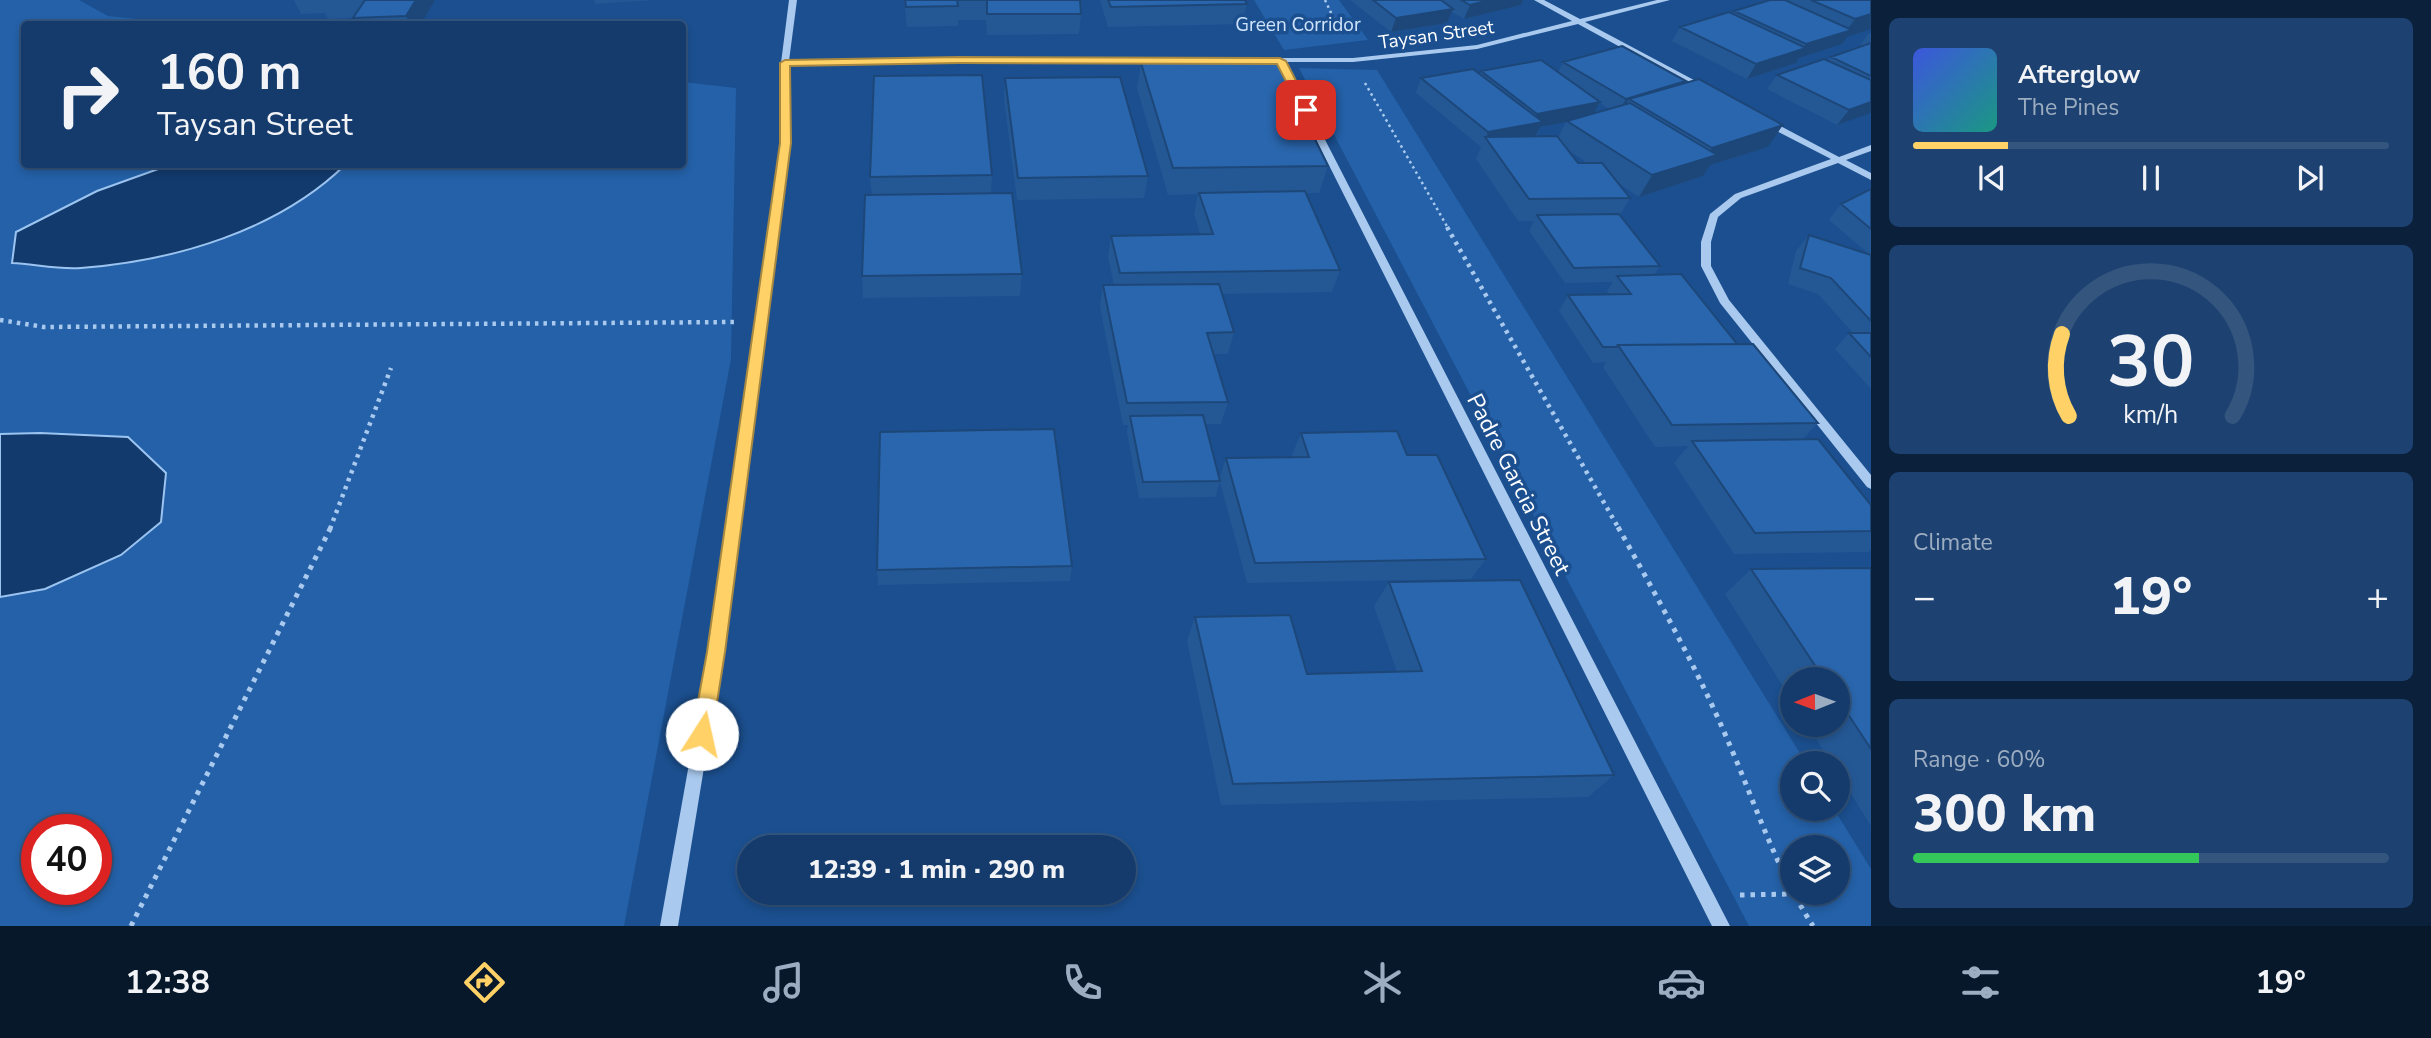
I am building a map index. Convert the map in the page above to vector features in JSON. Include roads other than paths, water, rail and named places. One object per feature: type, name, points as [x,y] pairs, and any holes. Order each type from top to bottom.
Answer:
[{"type":"street","points":[[669,926],[716,652],[786,143],[785,63],[793,0]]},
{"type":"street","points":[[1538,0],[1713,94]]},
{"type":"street","name":"Taysan Street","points":[[785,63],[1353,60],[1477,47],[1666,0]]},
{"type":"street","name":"Padre Garcia Street","points":[[1280,61],[1721,926]]},
{"type":"street","points":[[1762,120],[1871,177]]},
{"type":"street","points":[[1871,148],[1834,159],[1738,196],[1713,216],[1706,242],[1706,266],[1724,301],[1871,484]]},
{"type":"park label","name":"Green Corridor","points":[[1298,24]]}]
